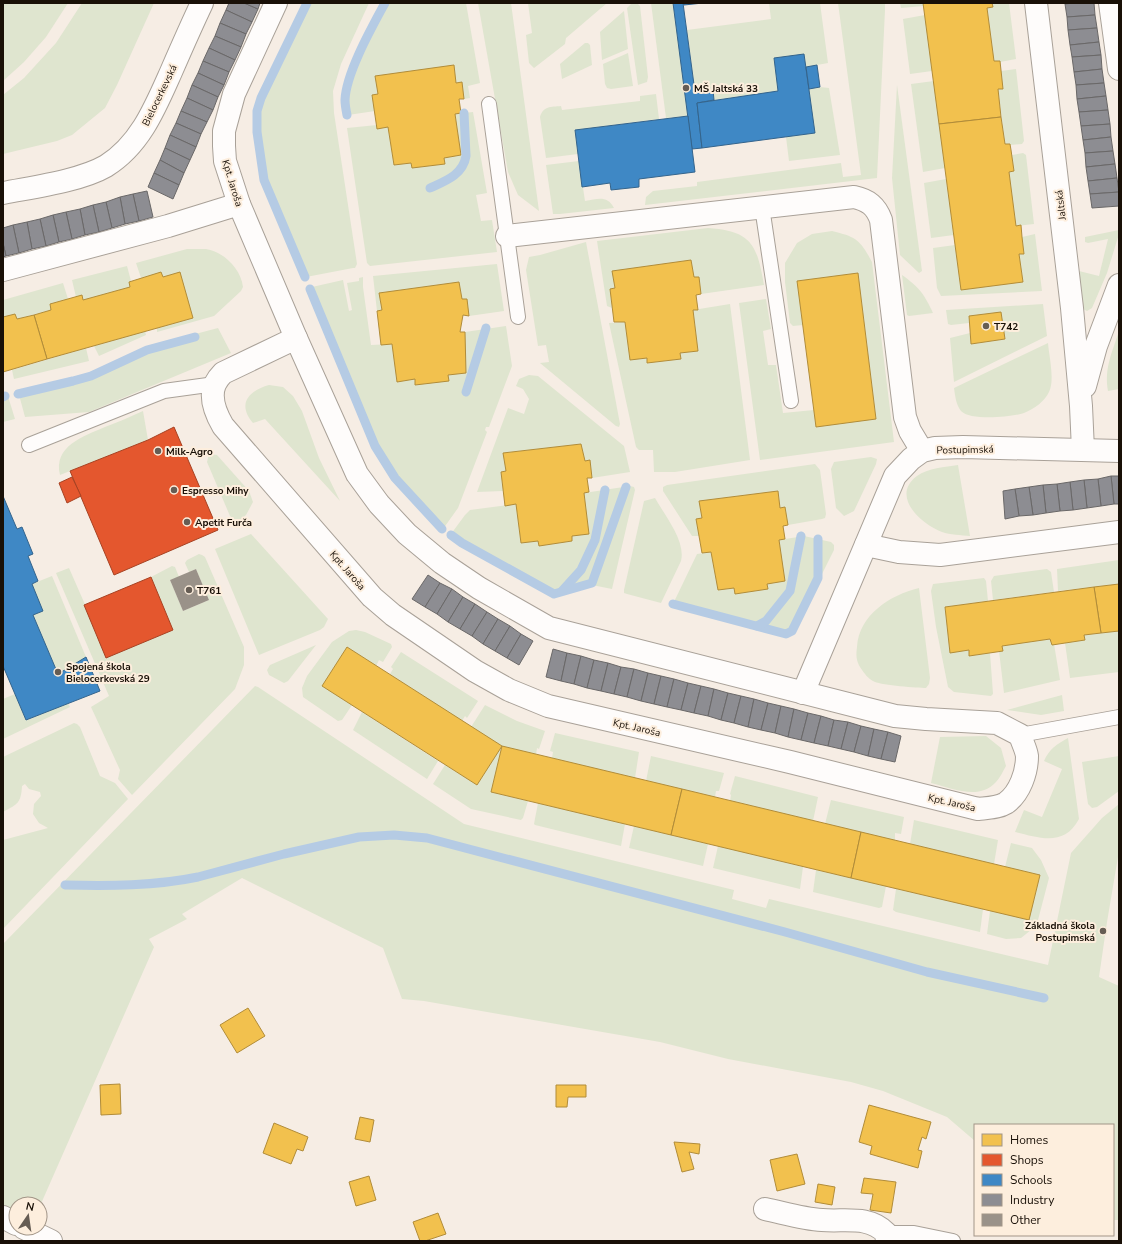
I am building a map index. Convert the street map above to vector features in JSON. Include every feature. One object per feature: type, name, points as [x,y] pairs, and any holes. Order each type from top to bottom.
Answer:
[{"type":"street","name":"Bielocerkevská","points":[[3,193],[66,180],[92,172],[105,166],[127,149],[139,135],[153,112],[202,3]]},
{"type":"street","name":"Kpt. Jaroša","points":[[215,384],[213,394],[214,405],[217,416],[223,426],[372,597],[393,614],[475,671],[509,690],[548,706],[790,762],[978,809],[1005,803],[1014,795],[1021,783],[1026,768],[1027,754],[1020,735],[997,723],[895,716],[548,628],[479,588],[442,563],[407,534],[379,504],[357,474],[296,338],[239,204],[225,160],[224,131],[234,94],[276,3]]},
{"type":"street","name":"Jaltská","points":[[1036,3],[1072,308],[1081,406],[1083,450]]},
{"type":"street","points":[[1110,3],[1119,68]]},
{"type":"street","points":[[506,236],[854,197],[864,199],[872,204],[878,211],[881,220],[905,417],[910,431],[922,451]]},
{"type":"street","points":[[3,270],[168,226],[239,204]]},
{"type":"street","name":"Jaltská","points":[[1081,406],[1088,372],[1096,346],[1119,285]]},
{"type":"street","points":[[215,384],[223,373],[296,338]]},
{"type":"street","name":"Postupimská","points":[[803,693],[895,476],[907,462],[922,451],[935,448],[1119,451]]},
{"type":"street","points":[[866,545],[899,552],[940,555],[1119,532]]},
{"type":"street","points":[[765,1209],[822,1220],[863,1221],[879,1226],[886,1237]]},
{"type":"street","points":[[41,1236],[51,1241]]},
{"type":"lane","points":[[489,104],[518,318]]},
{"type":"lane","points":[[762,207],[791,401]]},
{"type":"lane","points":[[29,445],[164,391],[215,384]]},
{"type":"lane","points":[[1020,735],[1119,717]]},
{"type":"lane","points":[[886,1237],[914,1233],[953,1241]]},
{"type":"green space","points":[[3,3],[68,3],[46,37],[24,62],[3,81]]},
{"type":"green space","points":[[82,3],[154,3],[105,108],[72,135],[57,141],[3,154],[3,95],[24,78],[56,43]]},
{"type":"green space","points":[[308,3],[369,3],[341,64],[333,91],[334,113],[357,264],[355,268],[306,277],[266,180],[258,132],[258,111],[263,96]]},
{"type":"green space","points":[[386,3],[466,3],[480,83],[468,86],[470,98],[464,99],[462,82],[456,83],[454,66],[376,76],[378,94],[373,95],[375,111],[348,115],[346,106],[347,90],[355,64]]},
{"type":"green space","points":[[478,3],[511,3],[539,211],[518,195],[508,172]]},
{"type":"green space","points":[[528,3],[607,3],[566,38],[565,44],[534,68],[529,63],[526,35],[532,33]]},
{"type":"green space","points":[[632,3],[637,3],[640,6],[648,77],[647,82],[638,85],[627,8]]},
{"type":"green space","points":[[651,3],[673,3],[688,116],[666,118]]},
{"type":"green space","points":[[769,3],[820,3],[828,63],[806,67],[774,58],[778,91],[714,100],[713,90],[695,92],[687,30],[771,19]]},
{"type":"green space","points":[[838,3],[885,3],[877,178],[645,205],[646,197],[653,191],[697,186],[697,182],[841,163],[843,177],[861,175]]},
{"type":"green space","points":[[900,3],[923,3],[924,6],[901,8]]},
{"type":"green space","points":[[992,3],[1009,3],[1016,59],[1000,62],[994,61],[987,8],[992,7]]},
{"type":"green space","points":[[624,11],[628,49],[602,60],[600,32]]},
{"type":"green space","points":[[925,15],[932,71],[910,74],[903,19]]},
{"type":"green space","points":[[585,43],[590,45],[592,65],[562,79],[560,64]]},
{"type":"green space","points":[[628,53],[633,86],[611,89],[607,88],[605,84],[603,64]]},
{"type":"green space","points":[[1016,69],[1024,141],[1022,144],[1010,145],[1005,144],[998,89],[1003,89],[1001,71]]},
{"type":"green space","points":[[934,81],[945,168],[923,172],[911,84]]},
{"type":"green space","points":[[897,85],[922,271],[919,273],[900,255],[892,178]]},
{"type":"green space","points":[[820,87],[829,88],[840,155],[789,161],[786,137],[809,89]]},
{"type":"green space","points":[[656,94],[659,119],[575,130],[578,154],[546,158],[540,117],[541,113],[545,109],[561,106],[562,110],[640,101],[640,96]]},
{"type":"green space","points":[[473,112],[487,193],[476,195],[481,221],[492,220],[497,252],[370,266],[367,263],[347,128],[377,125],[388,127],[394,165],[411,163],[412,168],[445,164],[444,158],[461,155],[455,114]]},
{"type":"green space","points":[[1023,153],[1026,155],[1034,224],[1016,226],[1009,172],[1014,171],[1012,155]]},
{"type":"green space","points":[[579,161],[585,201],[602,199],[608,201],[614,208],[553,214],[546,165]]},
{"type":"green space","points":[[946,179],[954,235],[931,238],[924,183]]},
{"type":"green space","points":[[708,228],[734,233],[743,237],[750,243],[755,250],[764,285],[701,294],[699,277],[694,277],[691,260],[613,271],[615,288],[610,289],[612,308],[607,306],[597,241]]},
{"type":"green space","points":[[1119,230],[1107,273],[1092,308],[1087,311],[1083,309],[1079,271],[1099,276],[1108,239],[1088,243],[1085,242],[1085,237]]},
{"type":"green space","points":[[832,231],[847,235],[857,240],[872,262],[894,442],[760,460],[739,303],[766,299],[771,329],[763,331],[768,365],[776,365],[783,413],[814,410],[816,427],[876,418],[858,273],[797,281],[803,325],[793,326],[790,323],[785,282],[785,263],[797,243],[812,234]]},
{"type":"green space","points":[[1035,234],[1042,291],[941,296],[937,288],[933,248],[955,245],[961,290],[1023,282],[1019,254],[1024,253],[1022,237]]},
{"type":"green space","points":[[586,242],[620,424],[619,427],[540,363],[549,362],[546,345],[538,346],[526,270],[529,257]]},
{"type":"green space","points":[[187,249],[206,249],[225,258],[239,274],[243,287],[241,291],[214,316],[157,332],[157,328],[193,318],[161,273],[141,278],[136,263]]},
{"type":"green space","points":[[497,264],[504,311],[469,316],[462,299],[459,282],[380,293],[382,310],[377,311],[373,276]]},
{"type":"green space","points":[[127,266],[131,281],[129,282],[130,287],[83,300],[82,295],[76,297],[72,280]]},
{"type":"green space","points":[[902,275],[921,292],[933,313],[907,315]]},
{"type":"green space","points":[[363,277],[371,345],[392,344],[397,382],[415,379],[415,385],[449,380],[448,375],[465,373],[465,332],[506,326],[512,366],[489,427],[486,427],[485,430],[487,432],[458,508],[443,529],[395,478],[376,446],[312,287],[343,280],[349,311],[352,310],[347,283],[359,281],[359,278]]},
{"type":"green space","points":[[63,283],[68,299],[50,304],[51,310],[17,319],[15,314],[3,317],[3,300]]},
{"type":"green space","points":[[730,304],[750,460],[675,472],[654,472],[653,450],[639,450],[636,447],[609,323],[625,322],[630,360],[647,358],[648,363],[681,359],[680,353],[698,351],[693,310]]},
{"type":"green space","points":[[1043,304],[1047,336],[954,382],[950,338],[970,333],[972,344],[1005,339],[1001,313],[969,316],[969,323],[951,325],[948,324],[946,310]]},
{"type":"green space","points":[[218,328],[231,353],[89,412],[25,417],[18,391],[89,373],[146,347]]},
{"type":"green space","points":[[145,331],[146,335],[99,356],[94,346]]},
{"type":"green space","points":[[1119,331],[1119,389],[1108,391],[1108,368]]},
{"type":"green space","points":[[1048,343],[1052,381],[1049,392],[1045,399],[1039,404],[1024,413],[1001,417],[973,416],[966,414],[959,409],[954,388]]},
{"type":"green space","points":[[86,348],[89,361],[14,379],[12,370]]},
{"type":"green space","points":[[529,375],[538,376],[624,446],[630,472],[592,478],[590,460],[585,461],[581,444],[504,453],[506,471],[501,472],[503,491],[477,492],[508,408],[524,414],[529,399],[523,389],[516,386],[519,379]]},
{"type":"green space","points":[[269,385],[283,387],[293,396],[302,411],[319,458],[340,501],[265,419],[253,423],[248,416],[245,404],[247,399],[255,391]]},
{"type":"green space","points":[[7,393],[15,419],[3,422],[3,394]]},
{"type":"green space","points":[[143,411],[148,440],[60,475],[59,465],[61,457],[66,449],[72,444],[88,434]]},
{"type":"green space","points":[[209,454],[217,455],[249,491],[253,502],[246,515],[240,520],[234,519],[230,516],[207,462]]},
{"type":"green space","points":[[871,457],[877,459],[876,464],[854,511],[844,516],[836,508],[831,469],[834,462]]},
{"type":"green space","points":[[815,464],[820,470],[826,514],[825,518],[822,519],[788,525],[785,508],[780,508],[778,491],[699,501],[702,518],[696,519],[699,536],[692,536],[663,491],[663,487],[667,485]]},
{"type":"green space","points":[[958,465],[970,536],[948,534],[925,523],[912,508],[908,500],[907,492],[909,484],[921,473],[942,467]]},
{"type":"green space","points":[[630,486],[634,487],[635,490],[612,589],[592,585],[593,583],[591,582],[554,593],[464,543],[451,534],[470,510],[516,504],[521,543],[538,541],[539,546],[572,541],[572,536],[584,493]]},
{"type":"green space","points":[[655,498],[678,537],[682,553],[681,561],[661,603],[624,593],[644,501]]},
{"type":"green space","points":[[251,534],[328,619],[324,627],[320,630],[259,655],[215,549]]},
{"type":"green space","points":[[804,536],[831,542],[834,545],[834,550],[793,632],[790,635],[786,636],[672,606],[697,554],[711,552],[718,590],[734,588],[735,593],[768,589],[767,584],[779,540]]},
{"type":"green space","points":[[199,554],[205,557],[244,647],[244,665],[235,689],[132,795],[118,779],[120,770],[91,707],[109,696],[56,573],[69,568],[108,657],[173,630],[151,577],[172,566],[175,567],[179,577],[170,580],[183,611],[209,600],[196,569],[189,572],[185,563],[187,560]]},
{"type":"green space","points":[[1119,560],[1119,584],[1058,591],[1057,569]]},
{"type":"green space","points":[[1047,569],[1051,572],[1054,592],[993,600],[991,581],[994,576]]},
{"type":"green space","points":[[52,576],[86,657],[58,674],[33,615],[32,584]]},
{"type":"green space","points":[[984,578],[986,581],[988,601],[945,607],[950,652],[969,650],[970,656],[990,653],[993,694],[991,696],[954,692],[948,687],[936,627],[931,591],[933,584]]},
{"type":"green space","points":[[919,588],[930,678],[929,684],[926,688],[922,688],[875,682],[865,674],[857,660],[856,655],[859,636],[863,625],[878,608],[887,601],[908,591]]},
{"type":"green space","points":[[356,630],[365,632],[391,644],[392,647],[383,662],[379,660],[376,666],[347,647],[322,686],[352,705],[342,720],[338,721],[303,697],[302,688],[307,676],[332,642],[349,631]]},
{"type":"green space","points":[[1119,631],[1119,672],[1070,678],[1065,643],[1085,640],[1084,635]]},
{"type":"green space","points":[[1050,639],[1052,645],[1054,644],[1060,680],[1004,693],[999,651],[1002,646]]},
{"type":"green space","points":[[316,645],[288,681],[284,683],[269,675],[267,670],[270,665]]},
{"type":"green space","points":[[401,652],[478,701],[467,718],[465,716],[462,721],[390,674],[393,669],[391,667]]},
{"type":"green space","points":[[255,686],[464,824],[734,890],[732,899],[766,908],[769,899],[1048,965],[1071,853],[1102,818],[1119,804],[1119,851],[1099,977],[1119,986],[1119,1220],[1114,1220],[1114,1124],[974,1124],[974,1140],[947,1117],[883,1091],[851,1082],[728,1059],[660,1042],[424,1001],[402,999],[383,948],[242,878],[182,914],[187,919],[149,939],[154,947],[44,1196],[8,1196],[8,1214],[3,1212],[3,944]]},
{"type":"green space","points":[[15,694],[27,720],[68,703],[70,707],[3,739],[3,699]]},
{"type":"green space","points":[[1062,695],[1064,711],[1041,715],[1007,710]]},
{"type":"green space","points":[[485,705],[517,721],[545,731],[539,749],[537,748],[536,755],[502,747],[491,792],[528,801],[521,820],[471,809],[433,784],[445,765],[477,785],[502,746],[471,727]]},
{"type":"green space","points":[[362,712],[438,761],[427,779],[353,730]]},
{"type":"green space","points":[[74,723],[80,727],[100,776],[115,783],[128,799],[3,929],[3,840],[48,828],[39,823],[33,814],[34,804],[41,796],[40,792],[29,789],[25,784],[22,786],[20,800],[15,805],[3,812],[3,757]]},
{"type":"green space","points":[[555,733],[639,752],[635,778],[552,758],[553,752],[550,751]]},
{"type":"green space","points":[[986,736],[1001,748],[1006,766],[996,782],[989,788],[982,791],[965,792],[931,783],[940,737]]},
{"type":"green space","points":[[1068,738],[1079,819],[1073,828],[1066,834],[1059,837],[1042,838],[1015,832],[1024,810],[1042,817],[1062,769],[1044,761],[1048,753],[1054,747]]},
{"type":"green space","points":[[651,756],[724,773],[719,791],[716,791],[715,797],[646,781]]},
{"type":"green space","points":[[1119,756],[1119,791],[1097,807],[1092,808],[1088,804],[1082,762]]},
{"type":"green space","points":[[735,776],[818,797],[813,821],[730,801],[730,794]]},
{"type":"green space","points":[[831,800],[904,817],[901,834],[895,833],[895,841],[825,824]]},
{"type":"green space","points":[[538,803],[625,824],[621,846],[535,825]]},
{"type":"green space","points":[[914,820],[998,840],[994,864],[910,844]]},
{"type":"green space","points":[[634,826],[708,844],[703,866],[629,848]]},
{"type":"green space","points":[[1011,843],[1032,848],[1041,860],[1049,878],[1038,920],[1031,930],[1021,938],[1006,939],[987,934],[990,911],[1029,920],[1040,875],[1005,867]]},
{"type":"green space","points":[[718,846],[803,867],[800,889],[713,868]]},
{"type":"green space","points":[[816,870],[886,886],[882,907],[879,908],[813,892]]},
{"type":"green space","points":[[896,889],[983,909],[980,932],[896,912],[893,910]]},
{"type":"building: Homes","points":[[923,3],[992,3],[993,7],[987,8],[994,61],[1000,61],[1003,89],[998,89],[1001,117],[939,124]]},
{"type":"building: Homes","points":[[454,65],[456,83],[462,82],[464,99],[459,99],[461,113],[455,114],[461,155],[444,158],[445,164],[412,168],[411,163],[394,165],[388,127],[377,129],[372,95],[378,94],[375,76]]},
{"type":"building: Homes","points":[[1001,117],[1005,144],[1010,144],[1014,171],[1009,172],[1016,226],[1021,225],[1024,254],[1019,254],[1023,282],[961,290],[939,124]]},
{"type":"building: Homes","points":[[691,260],[694,277],[699,277],[701,294],[696,295],[698,310],[693,310],[698,351],[680,353],[681,359],[647,363],[647,358],[630,360],[625,322],[614,322],[610,289],[615,288],[612,271]]},
{"type":"building: Homes","points":[[161,272],[163,277],[180,272],[193,318],[47,359],[34,315],[51,310],[50,304],[82,295],[83,300],[130,287],[129,282]]},
{"type":"building: Homes","points":[[858,273],[876,419],[816,427],[797,281]]},
{"type":"building: Homes","points":[[459,282],[462,299],[467,299],[469,316],[463,315],[460,332],[465,332],[466,373],[448,375],[449,381],[415,385],[415,379],[397,382],[392,344],[381,345],[377,311],[382,310],[379,293]]},
{"type":"building: Homes","name":"T742","points":[[1001,312],[1005,339],[971,344],[969,316]]},
{"type":"building: Homes","points":[[15,314],[17,319],[34,315],[47,359],[3,372],[3,317]]},
{"type":"building: Homes","points":[[581,444],[585,461],[590,460],[592,478],[587,478],[589,492],[584,493],[589,534],[572,536],[572,541],[539,546],[538,541],[521,543],[516,504],[505,506],[501,472],[506,471],[503,453]]},
{"type":"building: Homes","points":[[778,491],[780,508],[785,507],[788,525],[783,526],[785,539],[779,540],[785,581],[767,584],[768,589],[735,594],[734,588],[718,590],[711,552],[702,553],[696,519],[702,518],[699,501]]},
{"type":"building: Homes","points":[[1119,584],[1119,631],[1101,633],[1094,587]]},
{"type":"building: Homes","points":[[1094,587],[1101,633],[1084,635],[1085,640],[1052,645],[1050,639],[1002,646],[1003,651],[969,656],[969,650],[950,653],[945,607]]},
{"type":"building: Homes","points":[[347,647],[502,746],[477,785],[322,686]]},
{"type":"building: Homes","points":[[502,746],[682,789],[671,835],[491,792]]},
{"type":"building: Homes","points":[[682,789],[861,832],[851,878],[671,835]]},
{"type":"building: Homes","points":[[861,832],[1040,875],[1029,920],[851,878]]},
{"type":"building: Homes","points":[[248,1008],[265,1036],[237,1053],[220,1025]]},
{"type":"building: Homes","points":[[120,1084],[121,1114],[101,1115],[100,1085]]},
{"type":"building: Homes","points":[[556,1085],[586,1085],[586,1097],[568,1097],[567,1107],[556,1107]]},
{"type":"building: Homes","points":[[869,1105],[931,1122],[926,1139],[922,1137],[918,1150],[922,1151],[918,1168],[870,1154],[872,1146],[859,1142]]},
{"type":"building: Homes","points":[[360,1117],[374,1120],[370,1142],[355,1139]]},
{"type":"building: Homes","points":[[274,1123],[308,1137],[303,1151],[297,1149],[291,1164],[263,1153]]},
{"type":"building: Homes","points":[[674,1142],[700,1144],[699,1154],[689,1152],[694,1169],[682,1172]]},
{"type":"building: Homes","points":[[797,1154],[805,1184],[777,1191],[770,1160]]},
{"type":"building: Homes","points":[[369,1176],[376,1200],[356,1206],[349,1182]]},
{"type":"building: Homes","points":[[864,1178],[896,1182],[891,1213],[870,1210],[873,1194],[861,1193]]},
{"type":"building: Homes","points":[[818,1184],[835,1187],[832,1205],[815,1202]]},
{"type":"building: Homes","points":[[438,1213],[446,1234],[425,1241],[420,1241],[413,1222]]},
{"type":"building: Shops","points":[[174,427],[218,530],[114,575],[70,471],[148,440]]},
{"type":"building: Shops","points":[[72,477],[81,496],[67,503],[59,483]]},
{"type":"building: Shops","points":[[151,577],[173,630],[106,658],[84,605]]},
{"type":"building: Schools","points":[[673,3],[683,3],[695,92],[713,90],[714,100],[697,103],[702,148],[692,149]]},
{"type":"building: Schools","points":[[683,3],[703,3],[684,5]]},
{"type":"building: Schools","points":[[804,54],[815,133],[702,148],[697,103],[778,91],[774,58]]},
{"type":"building: Schools","points":[[817,65],[820,87],[809,89],[806,67]]},
{"type":"building: Schools","points":[[688,116],[695,172],[639,179],[639,187],[611,190],[610,183],[582,187],[575,130]]},
{"type":"building: Schools","points":[[3,496],[17,529],[22,527],[33,554],[28,556],[38,581],[32,584],[43,611],[33,615],[58,674],[86,657],[100,691],[26,720],[3,666]]},
{"type":"building: Industry","points":[[229,3],[244,3],[258,9],[252,22],[226,10]]},
{"type":"building: Industry","points":[[244,3],[260,3],[258,9]]},
{"type":"building: Industry","points":[[1094,3],[1095,15],[1067,17],[1065,4]]},
{"type":"building: Industry","points":[[226,10],[252,22],[246,34],[220,23]]},
{"type":"building: Industry","points":[[1095,15],[1097,28],[1068,30],[1067,17]]},
{"type":"building: Industry","points":[[220,23],[246,34],[241,47],[215,36]]},
{"type":"building: Industry","points":[[1097,28],[1099,42],[1070,45],[1068,30]]},
{"type":"building: Industry","points":[[215,36],[241,47],[235,60],[209,48]]},
{"type":"building: Industry","points":[[1099,42],[1101,55],[1072,57],[1070,45]]},
{"type":"building: Industry","points":[[209,48],[235,60],[229,72],[203,61]]},
{"type":"building: Industry","points":[[1101,55],[1102,69],[1074,72],[1072,57]]},
{"type":"building: Industry","points":[[203,61],[229,72],[224,85],[198,73]]},
{"type":"building: Industry","points":[[1102,69],[1104,83],[1076,85],[1074,72]]},
{"type":"building: Industry","points":[[198,73],[224,85],[218,97],[192,85]]},
{"type":"building: Industry","points":[[1104,83],[1106,96],[1077,99],[1076,85]]},
{"type":"building: Industry","points":[[192,85],[218,97],[213,110],[187,98]]},
{"type":"building: Industry","points":[[1106,96],[1108,110],[1079,112],[1077,99]]},
{"type":"building: Industry","points":[[187,98],[213,110],[207,122],[181,111]]},
{"type":"building: Industry","points":[[1108,110],[1110,124],[1081,126],[1079,112]]},
{"type":"building: Industry","points":[[181,111],[207,122],[201,134],[176,123]]},
{"type":"building: Industry","points":[[176,123],[201,134],[196,147],[170,135]]},
{"type":"building: Industry","points":[[1110,124],[1111,137],[1083,140],[1081,126]]},
{"type":"building: Industry","points":[[170,135],[196,147],[190,160],[165,148]]},
{"type":"building: Industry","points":[[1111,137],[1113,151],[1085,153],[1083,140]]},
{"type":"building: Industry","points":[[165,148],[190,160],[184,173],[160,160]]},
{"type":"building: Industry","points":[[1113,151],[1115,164],[1086,167],[1085,153]]},
{"type":"building: Industry","points":[[160,160],[184,173],[179,185],[154,173]]},
{"type":"building: Industry","points":[[1115,164],[1117,178],[1088,181],[1086,167]]},
{"type":"building: Industry","points":[[154,173],[179,185],[173,199],[148,187]]},
{"type":"building: Industry","points":[[1117,178],[1119,192],[1090,194],[1088,181]]},
{"type":"building: Industry","points":[[147,191],[153,217],[139,221],[133,194]]},
{"type":"building: Industry","points":[[1119,192],[1119,206],[1092,208],[1090,194]]},
{"type":"building: Industry","points":[[133,194],[139,221],[125,224],[120,197]]},
{"type":"building: Industry","points":[[120,197],[125,224],[112,228],[106,202]]},
{"type":"building: Industry","points":[[106,202],[112,228],[99,232],[93,205]]},
{"type":"building: Industry","points":[[93,205],[99,232],[85,235],[80,209]]},
{"type":"building: Industry","points":[[80,209],[85,235],[72,239],[66,212]]},
{"type":"building: Industry","points":[[66,212],[72,239],[59,242],[53,215]]},
{"type":"building: Industry","points":[[53,215],[59,242],[46,246],[40,219]]},
{"type":"building: Industry","points":[[40,219],[46,246],[32,249],[27,222]]},
{"type":"building: Industry","points":[[27,222],[32,249],[19,253],[13,225]]},
{"type":"building: Industry","points":[[13,225],[19,253],[6,256],[3,243],[3,228]]},
{"type":"building: Industry","points":[[3,243],[6,256],[3,257]]},
{"type":"building: Industry","points":[[1111,476],[1119,476],[1119,504],[1114,504]]},
{"type":"building: Industry","points":[[1111,476],[1114,504],[1101,506],[1098,479]]},
{"type":"building: Industry","points":[[1098,479],[1101,506],[1087,508],[1084,480]]},
{"type":"building: Industry","points":[[1084,480],[1087,508],[1073,510],[1070,482]]},
{"type":"building: Industry","points":[[1070,482],[1073,510],[1060,511],[1057,484]]},
{"type":"building: Industry","points":[[1057,484],[1060,511],[1046,513],[1043,485]]},
{"type":"building: Industry","points":[[1043,485],[1046,513],[1033,515],[1029,487]]},
{"type":"building: Industry","points":[[1029,487],[1033,515],[1019,516],[1015,489]]},
{"type":"building: Industry","points":[[1015,489],[1019,516],[1005,519],[1003,491]]},
{"type":"building: Industry","points":[[428,575],[440,583],[425,607],[412,599]]},
{"type":"building: Industry","points":[[440,583],[452,589],[437,614],[425,607]]},
{"type":"building: Industry","points":[[452,589],[463,597],[448,622],[437,614]]},
{"type":"building: Industry","points":[[463,597],[475,604],[460,629],[448,622]]},
{"type":"building: Industry","points":[[475,604],[487,612],[472,636],[460,629]]},
{"type":"building: Industry","points":[[487,612],[498,619],[483,644],[472,636]]},
{"type":"building: Industry","points":[[498,619],[510,626],[495,651],[483,644]]},
{"type":"building: Industry","points":[[510,626],[521,634],[507,658],[495,651]]},
{"type":"building: Industry","points":[[521,634],[533,641],[519,665],[507,658]]},
{"type":"building: Industry","points":[[553,649],[567,653],[561,681],[546,677]]},
{"type":"building: Industry","points":[[567,653],[581,656],[574,684],[561,681]]},
{"type":"building: Industry","points":[[581,656],[594,660],[587,688],[574,684]]},
{"type":"building: Industry","points":[[594,660],[608,663],[601,691],[587,688]]},
{"type":"building: Industry","points":[[608,663],[621,667],[614,694],[601,691]]},
{"type":"building: Industry","points":[[621,667],[634,669],[627,697],[614,694]]},
{"type":"building: Industry","points":[[634,669],[648,673],[641,701],[627,697]]},
{"type":"building: Industry","points":[[648,673],[661,676],[654,704],[641,701]]},
{"type":"building: Industry","points":[[661,676],[674,679],[667,707],[654,704]]},
{"type":"building: Industry","points":[[674,679],[688,683],[681,710],[667,707]]},
{"type":"building: Industry","points":[[688,683],[701,686],[694,713],[681,710]]},
{"type":"building: Industry","points":[[701,686],[714,689],[708,716],[694,713]]},
{"type":"building: Industry","points":[[714,689],[728,693],[721,720],[708,716]]},
{"type":"building: Industry","points":[[728,693],[741,696],[734,723],[721,720]]},
{"type":"building: Industry","points":[[741,696],[754,699],[748,727],[734,723]]},
{"type":"building: Industry","points":[[754,699],[768,703],[761,730],[748,727]]},
{"type":"building: Industry","points":[[768,703],[781,706],[775,733],[761,730]]},
{"type":"building: Industry","points":[[781,706],[794,709],[788,737],[775,733]]},
{"type":"building: Industry","points":[[794,709],[808,713],[801,740],[788,737]]},
{"type":"building: Industry","points":[[808,713],[821,716],[814,743],[801,740]]},
{"type":"building: Industry","points":[[821,716],[834,720],[828,746],[814,743]]},
{"type":"building: Industry","points":[[834,720],[848,722],[841,749],[828,746]]},
{"type":"building: Industry","points":[[848,722],[861,726],[854,752],[841,749]]},
{"type":"building: Industry","points":[[861,726],[874,729],[868,756],[854,752]]},
{"type":"building: Industry","points":[[874,729],[888,732],[881,759],[868,756]]},
{"type":"building: Industry","points":[[888,732],[901,736],[895,762],[881,759]]},
{"type":"building: Other","name":"T761","points":[[196,569],[209,600],[183,611],[170,580]]},
{"type":"waterway","points":[[305,277],[264,180],[257,132],[257,111],[261,98],[307,3]]},
{"type":"waterway","points":[[347,115],[345,100],[346,89],[350,77],[360,50],[385,3]]},
{"type":"waterway","points":[[430,188],[442,183],[457,173],[464,163],[466,156],[464,113]]},
{"type":"waterway","points":[[310,289],[375,446],[395,478],[442,529]]},
{"type":"waterway","points":[[466,392],[486,328]]},
{"type":"waterway","points":[[18,394],[91,376],[147,350],[195,337]]},
{"type":"waterway","points":[[451,535],[462,543],[554,594],[592,583],[626,487]]},
{"type":"waterway","points":[[562,591],[581,570],[595,540],[605,490]]},
{"type":"waterway","points":[[757,626],[766,621],[790,591],[801,536]]},
{"type":"waterway","points":[[673,604],[786,634],[792,631],[818,578],[818,539]]},
{"type":"waterway","points":[[65,885],[149,884],[182,880],[359,837],[394,835],[427,838],[785,932],[927,972],[1044,998]]},
{"type":"place","name":"MŠ Jaltská 33","points":[[686,88]]},
{"type":"place","name":"T742","points":[[986,326]]},
{"type":"place","name":"Milk-Agro","points":[[158,451]]},
{"type":"place","name":"Espresso Mihy","points":[[174,490]]},
{"type":"place","name":"Apetit Furča","points":[[187,522]]},
{"type":"place","name":"T761","points":[[189,590]]},
{"type":"place","name":"Spojená škola Bielocerkevská 29","points":[[58,672]]},
{"type":"place","name":"Základná škola Postupimská","points":[[1103,931]]}]
